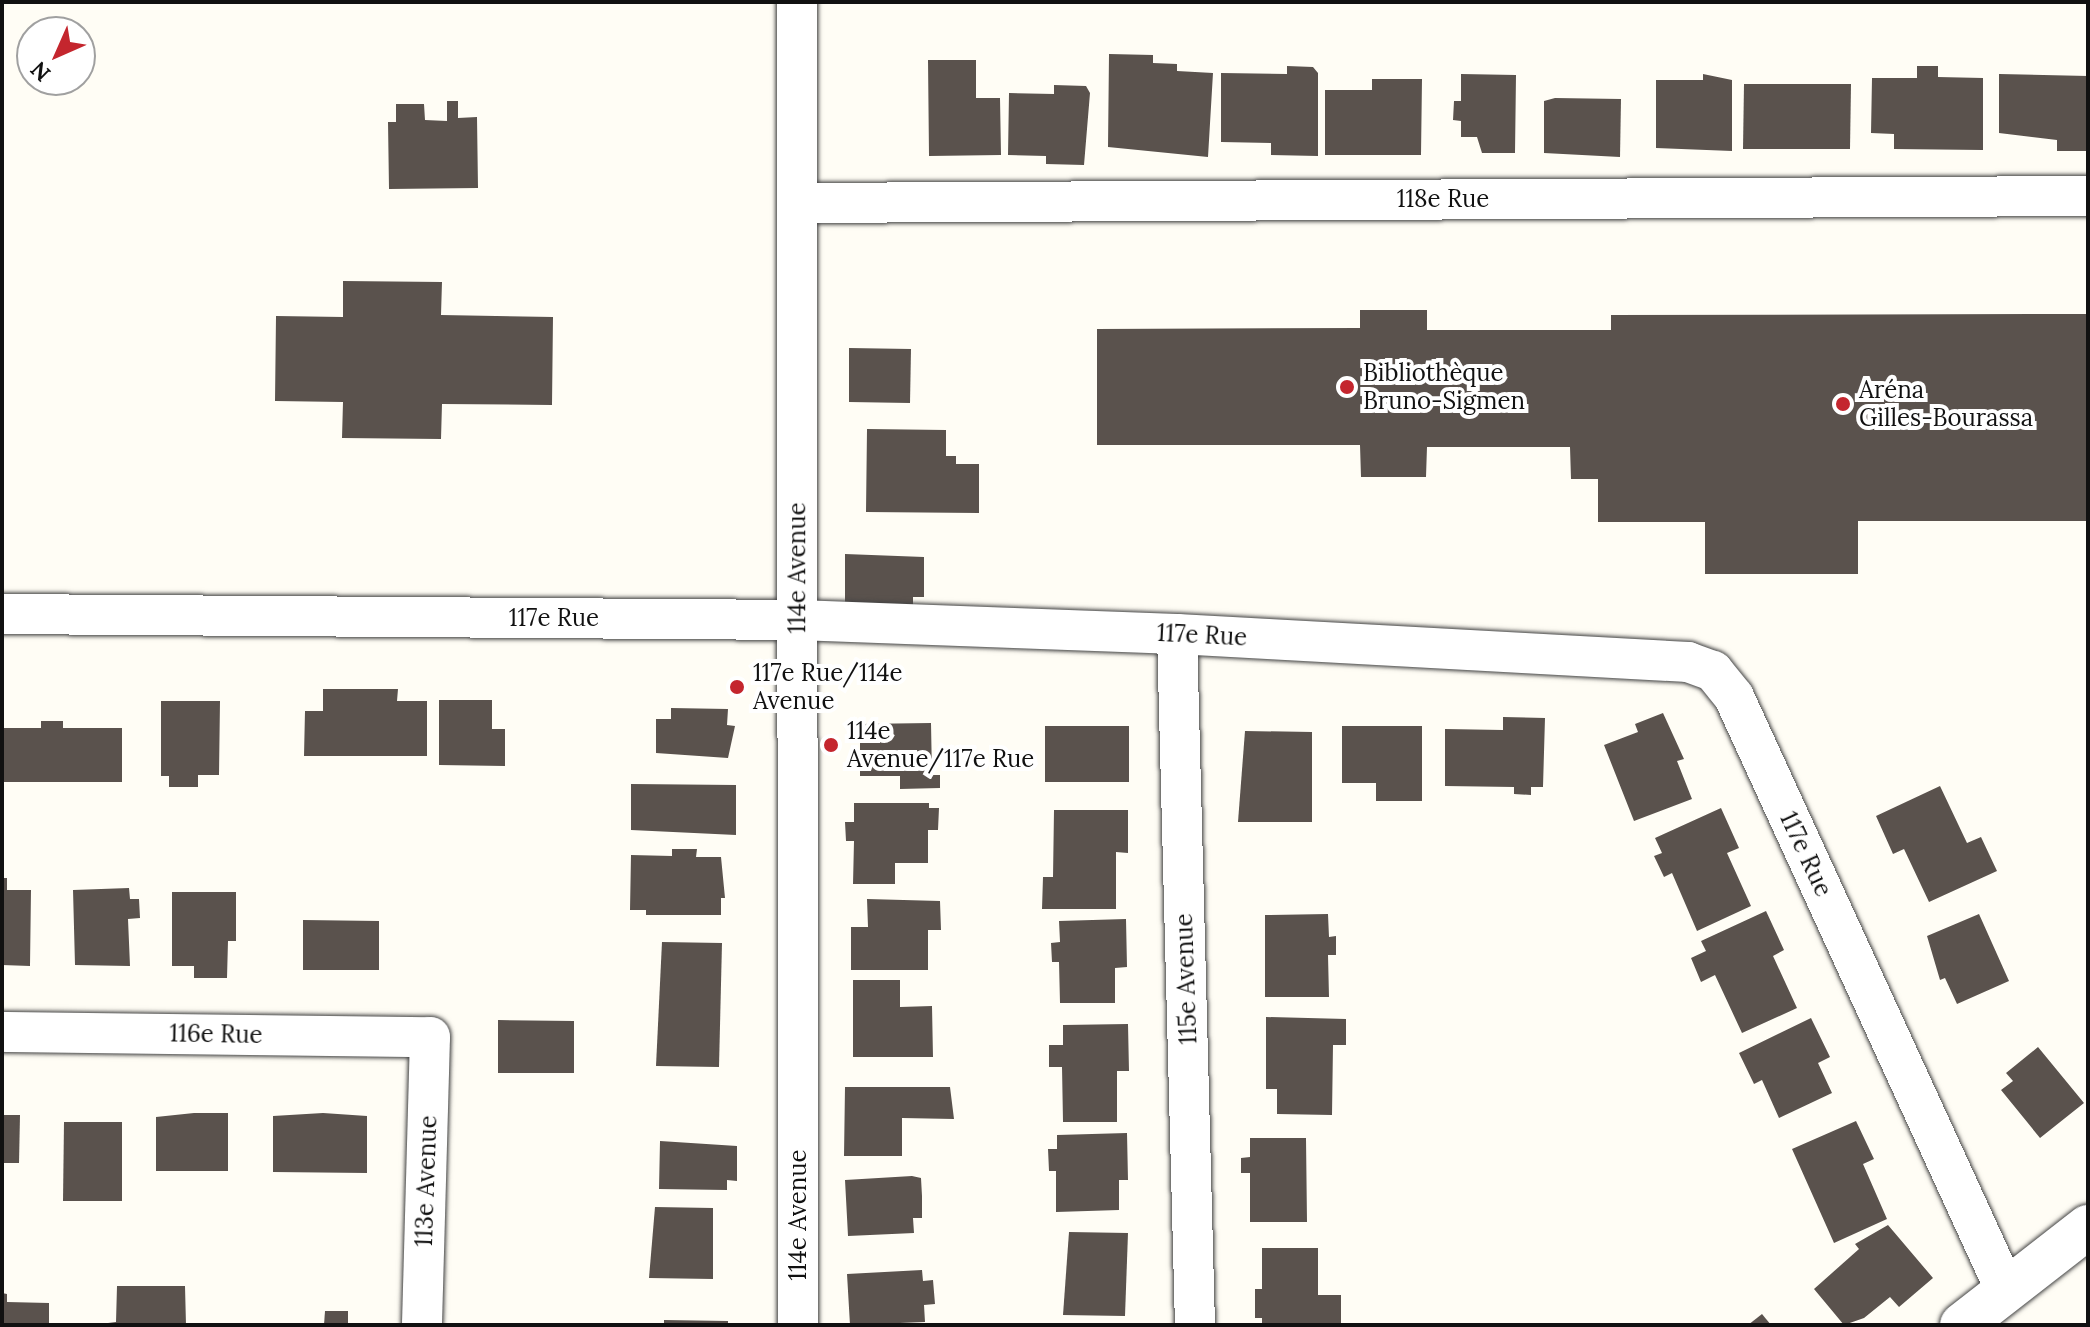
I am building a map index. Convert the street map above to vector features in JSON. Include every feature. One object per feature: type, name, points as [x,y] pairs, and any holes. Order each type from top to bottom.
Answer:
[{"type":"street","name":"114e Avenue","points":[[797,2],[798,1325]]},
{"type":"street","name":"118e Rue","points":[[797,203],[2088,196]]},
{"type":"street","name":"117e Rue","points":[[2,614],[797,620],[1177,634],[1688,662],[1713,671],[1734,697],[2006,1291]]},
{"type":"street","name":"115e Avenue","points":[[1177,634],[1195,1325]]},
{"type":"street","name":"116e Rue","points":[[2,1032],[430,1037]]},
{"type":"street","name":"113e Avenue","points":[[422,1325],[430,1037]]},
{"type":"street","points":[[1962,1325],[2088,1227]]},
{"type":"building","points":[[1109,54],[1153,55],[1153,63],[1177,64],[1177,71],[1213,73],[1208,157],[1108,147]]},
{"type":"building","points":[[928,60],[976,60],[976,98],[1000,98],[1001,155],[929,156]]},
{"type":"building","points":[[1287,66],[1313,67],[1318,73],[1318,156],[1271,155],[1271,143],[1221,142],[1221,73],[1287,74]]},
{"type":"building","points":[[1917,66],[1938,66],[1938,77],[1983,78],[1983,150],[1894,149],[1894,134],[1871,133],[1872,78],[1917,78]]},
{"type":"building","points":[[1461,74],[1516,75],[1515,153],[1482,153],[1477,137],[1461,137],[1461,121],[1453,120],[1454,101],[1461,101]]},
{"type":"building","points":[[1703,74],[1732,80],[1732,151],[1656,148],[1656,80],[1703,80]]},
{"type":"building","points":[[1999,74],[2088,76],[2088,151],[2057,151],[2057,140],[1999,133]]},
{"type":"building","points":[[1372,79],[1422,79],[1421,155],[1325,155],[1325,90],[1372,90]]},
{"type":"building","points":[[1744,84],[1851,84],[1850,149],[1743,149]]},
{"type":"building","points":[[1054,85],[1086,86],[1090,93],[1084,165],[1046,164],[1046,156],[1008,155],[1009,93],[1054,94]]},
{"type":"building","points":[[1555,98],[1621,99],[1620,157],[1544,153],[1544,101]]},
{"type":"building","points":[[447,101],[458,101],[458,118],[477,117],[478,188],[389,189],[388,122],[396,122],[396,104],[424,104],[425,120],[447,121]]},
{"type":"building","points":[[343,281],[442,282],[441,315],[553,317],[552,405],[442,404],[441,439],[342,438],[343,402],[275,401],[276,316],[343,317]]},
{"type":"building","name":"Aréna Gilles-Bourassa","points":[[1360,310],[1427,310],[1427,330],[1611,330],[1611,315],[2088,314],[2088,521],[1858,521],[1858,574],[1705,574],[1705,522],[1598,522],[1598,479],[1571,479],[1570,447],[1427,447],[1426,477],[1361,477],[1360,445],[1097,445],[1097,329],[1360,328]]},
{"type":"building","points":[[849,348],[911,349],[910,403],[849,402]]},
{"type":"building","points":[[867,429],[946,430],[946,456],[956,456],[956,464],[979,464],[979,513],[866,512]]},
{"type":"building","points":[[845,554],[924,557],[924,597],[913,597],[913,608],[845,608]]},
{"type":"building","points":[[323,689],[398,689],[397,701],[427,701],[427,756],[304,756],[305,711],[323,711]]},
{"type":"building","points":[[439,700],[492,700],[492,729],[505,729],[505,766],[439,765]]},
{"type":"building","points":[[161,701],[220,701],[219,775],[198,775],[198,787],[169,787],[169,776],[161,776]]},
{"type":"building","points":[[671,708],[728,709],[727,725],[735,726],[728,758],[656,753],[656,719],[671,719]]},
{"type":"building","points":[[1663,713],[1684,759],[1677,761],[1692,799],[1634,821],[1604,745],[1638,732],[1635,724]]},
{"type":"building","points":[[1503,717],[1545,718],[1543,787],[1531,787],[1531,795],[1514,794],[1514,787],[1445,786],[1445,729],[1503,730]]},
{"type":"building","points":[[41,721],[63,721],[63,728],[122,728],[122,782],[2,782],[2,728],[41,728]]},
{"type":"building","points":[[931,723],[932,775],[940,775],[940,788],[900,789],[900,776],[860,776],[860,724]]},
{"type":"building","points":[[1045,726],[1129,726],[1129,782],[1045,782]]},
{"type":"building","points":[[1342,726],[1422,726],[1422,801],[1376,801],[1376,783],[1342,783]]},
{"type":"building","points":[[1245,731],[1312,732],[1312,822],[1238,822]]},
{"type":"building","points":[[631,784],[736,785],[736,835],[631,830]]},
{"type":"building","points":[[1940,786],[1967,843],[1981,837],[1997,871],[1929,902],[1904,849],[1893,854],[1876,816]]},
{"type":"building","points":[[854,803],[929,803],[929,808],[939,808],[938,830],[928,830],[928,863],[895,863],[895,884],[853,884],[854,841],[846,841],[845,822],[854,822]]},
{"type":"building","points":[[1721,808],[1739,848],[1727,853],[1751,906],[1697,931],[1672,873],[1664,877],[1654,856],[1662,853],[1655,838]]},
{"type":"building","points":[[1054,810],[1128,810],[1128,853],[1116,852],[1116,909],[1042,909],[1043,877],[1053,877]]},
{"type":"building","points":[[672,849],[697,849],[696,857],[721,857],[725,898],[721,898],[721,915],[646,915],[646,910],[630,910],[631,855],[672,856]]},
{"type":"building","points":[[2,878],[7,878],[7,890],[31,890],[30,966],[2,965]]},
{"type":"building","points":[[129,888],[130,899],[139,899],[140,918],[128,919],[130,966],[75,965],[73,890]]},
{"type":"building","points":[[172,892],[236,892],[236,941],[228,941],[227,978],[194,978],[194,966],[172,966]]},
{"type":"building","points":[[867,899],[940,901],[941,930],[928,930],[928,970],[851,970],[851,927],[868,927]]},
{"type":"building","points":[[1766,911],[1784,950],[1773,956],[1797,1008],[1742,1033],[1715,975],[1701,982],[1691,958],[1706,951],[1701,941]]},
{"type":"building","points":[[1328,914],[1329,937],[1336,936],[1336,955],[1328,955],[1329,997],[1265,997],[1265,915]]},
{"type":"building","points":[[1979,914],[2009,981],[1957,1004],[1945,978],[1940,980],[1927,936]]},
{"type":"building","points":[[1126,919],[1127,967],[1115,968],[1115,1003],[1060,1003],[1059,962],[1052,962],[1051,943],[1060,942],[1059,921]]},
{"type":"building","points":[[303,920],[379,921],[379,970],[303,970]]},
{"type":"building","points":[[662,942],[722,943],[719,1067],[656,1066]]},
{"type":"building","points":[[853,980],[900,980],[900,1007],[932,1006],[933,1057],[853,1057]]},
{"type":"building","points":[[1266,1017],[1346,1019],[1346,1045],[1333,1045],[1332,1115],[1277,1114],[1277,1089],[1266,1089]]},
{"type":"building","points":[[1811,1018],[1830,1057],[1818,1063],[1832,1093],[1779,1118],[1762,1080],[1754,1084],[1739,1053]]},
{"type":"building","points":[[498,1020],[574,1021],[574,1073],[498,1073]]},
{"type":"building","points":[[1128,1024],[1129,1071],[1117,1071],[1117,1122],[1063,1122],[1062,1067],[1049,1067],[1049,1045],[1063,1045],[1063,1025]]},
{"type":"building","points":[[2038,1047],[2084,1103],[2040,1138],[2001,1090],[2013,1081],[2006,1073]]},
{"type":"building","points":[[845,1087],[950,1087],[954,1119],[902,1118],[902,1156],[844,1156]]},
{"type":"building","points":[[228,1113],[228,1171],[156,1171],[156,1117]]},
{"type":"building","points":[[323,1113],[367,1116],[367,1173],[273,1172],[273,1116]]},
{"type":"building","points":[[2,1115],[20,1115],[19,1163],[2,1163]]},
{"type":"building","points":[[1856,1121],[1874,1159],[1863,1164],[1887,1219],[1834,1243],[1792,1149]]},
{"type":"building","points":[[64,1122],[122,1122],[122,1201],[63,1201]]},
{"type":"building","points":[[1127,1133],[1128,1180],[1119,1180],[1119,1210],[1056,1212],[1056,1171],[1049,1171],[1048,1149],[1057,1149],[1057,1135]]},
{"type":"building","points":[[1250,1138],[1306,1138],[1307,1222],[1250,1222],[1250,1173],[1241,1173],[1241,1158],[1250,1157]]},
{"type":"building","points":[[660,1141],[737,1146],[737,1181],[727,1180],[727,1190],[659,1189]]},
{"type":"building","points":[[921,1178],[922,1196],[922,1218],[913,1218],[914,1233],[848,1236],[845,1180]]},
{"type":"building","points":[[655,1207],[713,1208],[713,1279],[649,1278]]},
{"type":"building","points":[[1888,1225],[1933,1278],[1899,1307],[1890,1297],[1864,1318],[1844,1325],[1814,1289],[1859,1249],[1855,1244]]},
{"type":"building","points":[[1069,1232],[1128,1233],[1125,1316],[1063,1315]]},
{"type":"building","points":[[1262,1248],[1318,1248],[1318,1295],[1341,1295],[1341,1325],[1262,1325],[1262,1318],[1255,1318],[1255,1289],[1262,1289]]},
{"type":"building","points":[[922,1270],[923,1281],[933,1280],[935,1304],[924,1305],[925,1322],[850,1325],[847,1274]]},
{"type":"building","points":[[117,1286],[185,1286],[186,1325],[92,1325],[116,1322]]},
{"type":"building","points":[[2,1293],[7,1294],[7,1302],[49,1303],[49,1325],[2,1325]]},
{"type":"building","points":[[325,1311],[348,1311],[348,1325],[324,1325]]},
{"type":"building","points":[[1762,1314],[1771,1325],[1748,1325]]},
{"type":"building","points":[[664,1320],[728,1321],[728,1325],[664,1325]]},
{"type":"place","name":"Bibliothèque Bruno-Sigmen","points":[[1347,387]]},
{"type":"place","name":"Aréna Gilles-Bourassa","points":[[1843,404]]},
{"type":"place","name":"117e Rue/114e Avenue","points":[[737,687]]},
{"type":"place","name":"114e Avenue/117e Rue","points":[[831,745]]}]
